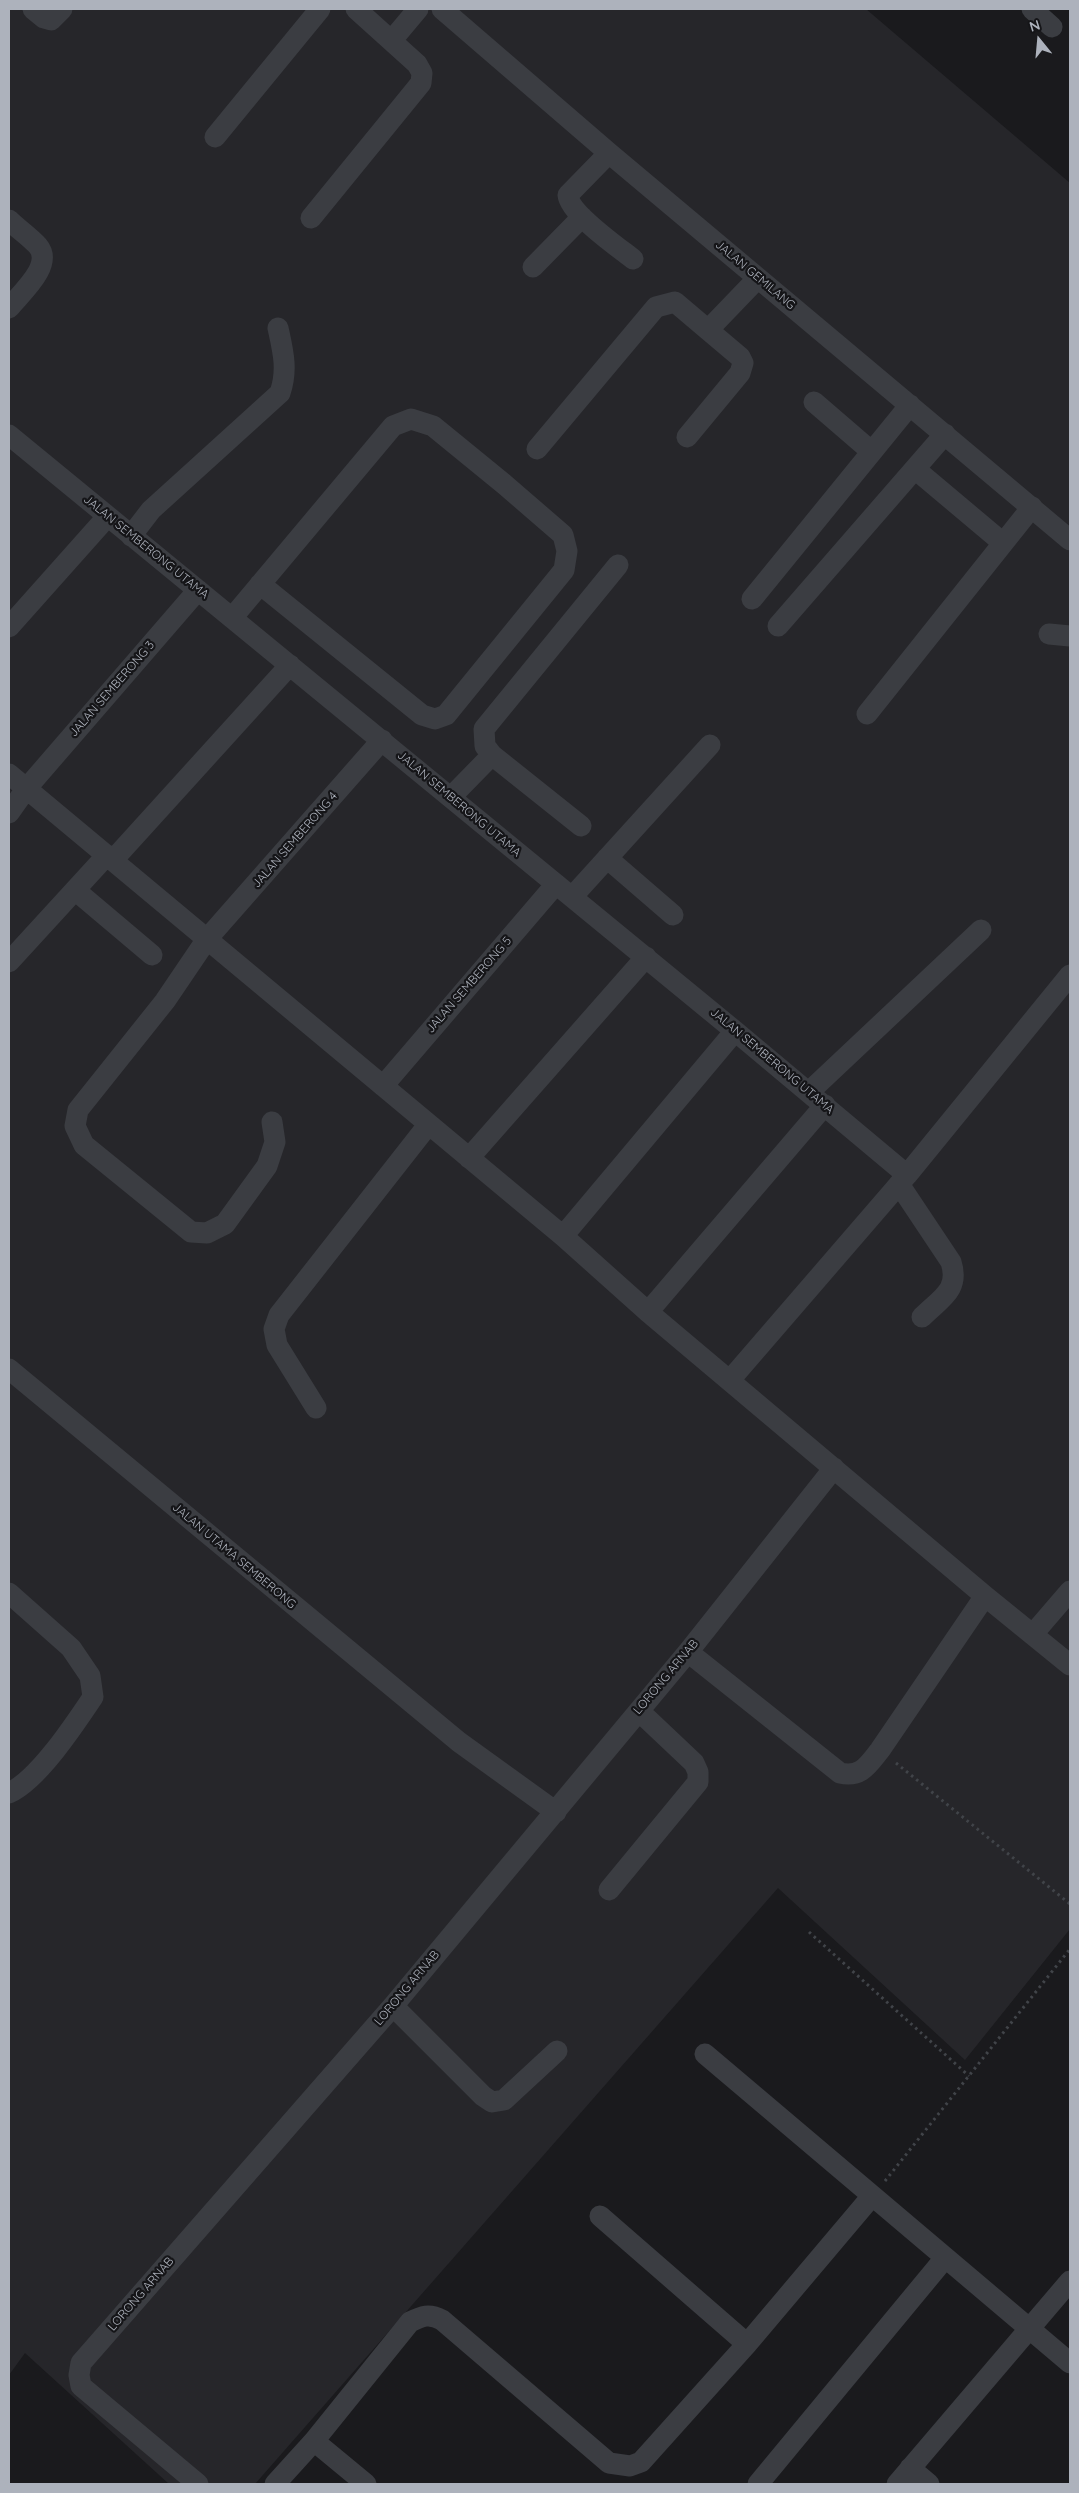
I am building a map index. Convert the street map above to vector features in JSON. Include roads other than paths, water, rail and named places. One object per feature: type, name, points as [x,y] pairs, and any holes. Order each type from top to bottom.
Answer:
[{"type":"street","points":[[33,9],[44,18],[51,20],[62,9]]},
{"type":"street","points":[[215,136],[320,9]]},
{"type":"street","points":[[311,218],[421,83],[422,73],[417,64],[356,9]]},
{"type":"street","points":[[392,40],[418,9]]},
{"type":"street","name":"JALAN GEMILANG","points":[[442,9],[1070,540]]},
{"type":"street","points":[[1032,9],[1052,27]]},
{"type":"street","points":[[609,152],[568,196],[568,201],[582,216],[633,260]]},
{"type":"street","points":[[533,267],[582,216]]},
{"type":"street","points":[[9,220],[39,247],[43,256],[42,267],[9,308]]},
{"type":"street","points":[[708,330],[758,278]]},
{"type":"street","points":[[537,449],[656,307],[675,302],[740,357],[743,363],[740,373],[687,437]]},
{"type":"street","points":[[131,536],[151,510],[280,393],[284,382],[286,360],[278,328]]},
{"type":"street","points":[[814,402],[872,452]]},
{"type":"street","points":[[752,600],[910,405]]},
{"type":"street","points":[[232,618],[260,584],[392,426],[411,419],[433,426],[504,484],[563,535],[568,551],[564,570],[446,714],[435,720],[422,715],[260,584]]},
{"type":"street","points":[[778,626],[944,434]]},
{"type":"street","name":"JALAN SEMBERONG UTAMA","points":[[11,443],[131,536],[382,740],[825,1105],[862,1139],[903,1179],[951,1262],[955,1275],[953,1285],[922,1317]]},
{"type":"street","points":[[915,468],[1003,543]]},
{"type":"street","points":[[867,714],[1032,507]]},
{"type":"street","points":[[9,627],[107,517]]},
{"type":"street","points":[[581,826],[492,755],[485,746],[484,729],[618,566]]},
{"type":"street","name":"JALAN SEMBERONG 3","points":[[9,813],[26,789],[198,590]]},
{"type":"street","points":[[1049,634],[1070,636]]},
{"type":"street","points":[[9,962],[75,890],[110,857],[290,665]]},
{"type":"street","name":"JALAN SEMBERONG 4","points":[[272,1122],[275,1142],[266,1166],[225,1224],[207,1233],[191,1232],[84,1145],[75,1126],[78,1110],[165,1001],[207,939],[382,740]]},
{"type":"street","name":"JALAN SEMBERONG 5","points":[[383,1086],[564,891],[607,858],[710,745]]},
{"type":"street","points":[[451,797],[492,755]]},
{"type":"street","points":[[9,774],[563,1236],[648,1312],[984,1596],[1070,1665]]},
{"type":"street","points":[[607,858],[673,915]]},
{"type":"street","points":[[75,890],[152,956]]},
{"type":"street","points":[[809,1092],[981,930]]},
{"type":"street","points":[[469,1158],[646,957]]},
{"type":"street","points":[[730,1380],[903,1179],[1070,975]]},
{"type":"street","points":[[563,1236],[735,1031]]},
{"type":"street","points":[[648,1312],[825,1105]]},
{"type":"street","points":[[316,1408],[277,1345],[274,1329],[279,1315],[428,1125]]},
{"type":"street","name":"JALAN UTAMA SEMBERONG","points":[[9,1369],[459,1742],[556,1812]]},
{"type":"street","name":"LORONG ARNAB","points":[[198,2484],[81,2386],[79,2375],[81,2363],[393,2006],[688,1652],[834,1468]]},
{"type":"street","points":[[1033,1634],[1070,1591]]},
{"type":"street","points":[[9,1593],[71,1648],[90,1676],[93,1697],[71,1730],[30,1778],[9,1793]]},
{"type":"street","points":[[688,1652],[840,1773],[857,1774],[864,1770],[880,1750],[984,1596]]},
{"type":"street","points":[[609,1890],[698,1782],[698,1772],[694,1763],[639,1711]]},
{"type":"street","points":[[393,2006],[483,2096],[492,2102],[504,2100],[557,2051]]},
{"type":"street","points":[[705,2054],[1070,2363]]},
{"type":"street","points":[[275,2484],[314,2441],[410,2322],[424,2316],[433,2315],[442,2320],[609,2463],[630,2466],[641,2462],[747,2344],[872,2196]]},
{"type":"street","points":[[600,2216],[747,2344]]},
{"type":"street","points":[[758,2484],[945,2258]]},
{"type":"street","points":[[929,2484],[903,2476],[1070,2281]]},
{"type":"street","points":[[314,2441],[366,2484]]}]
